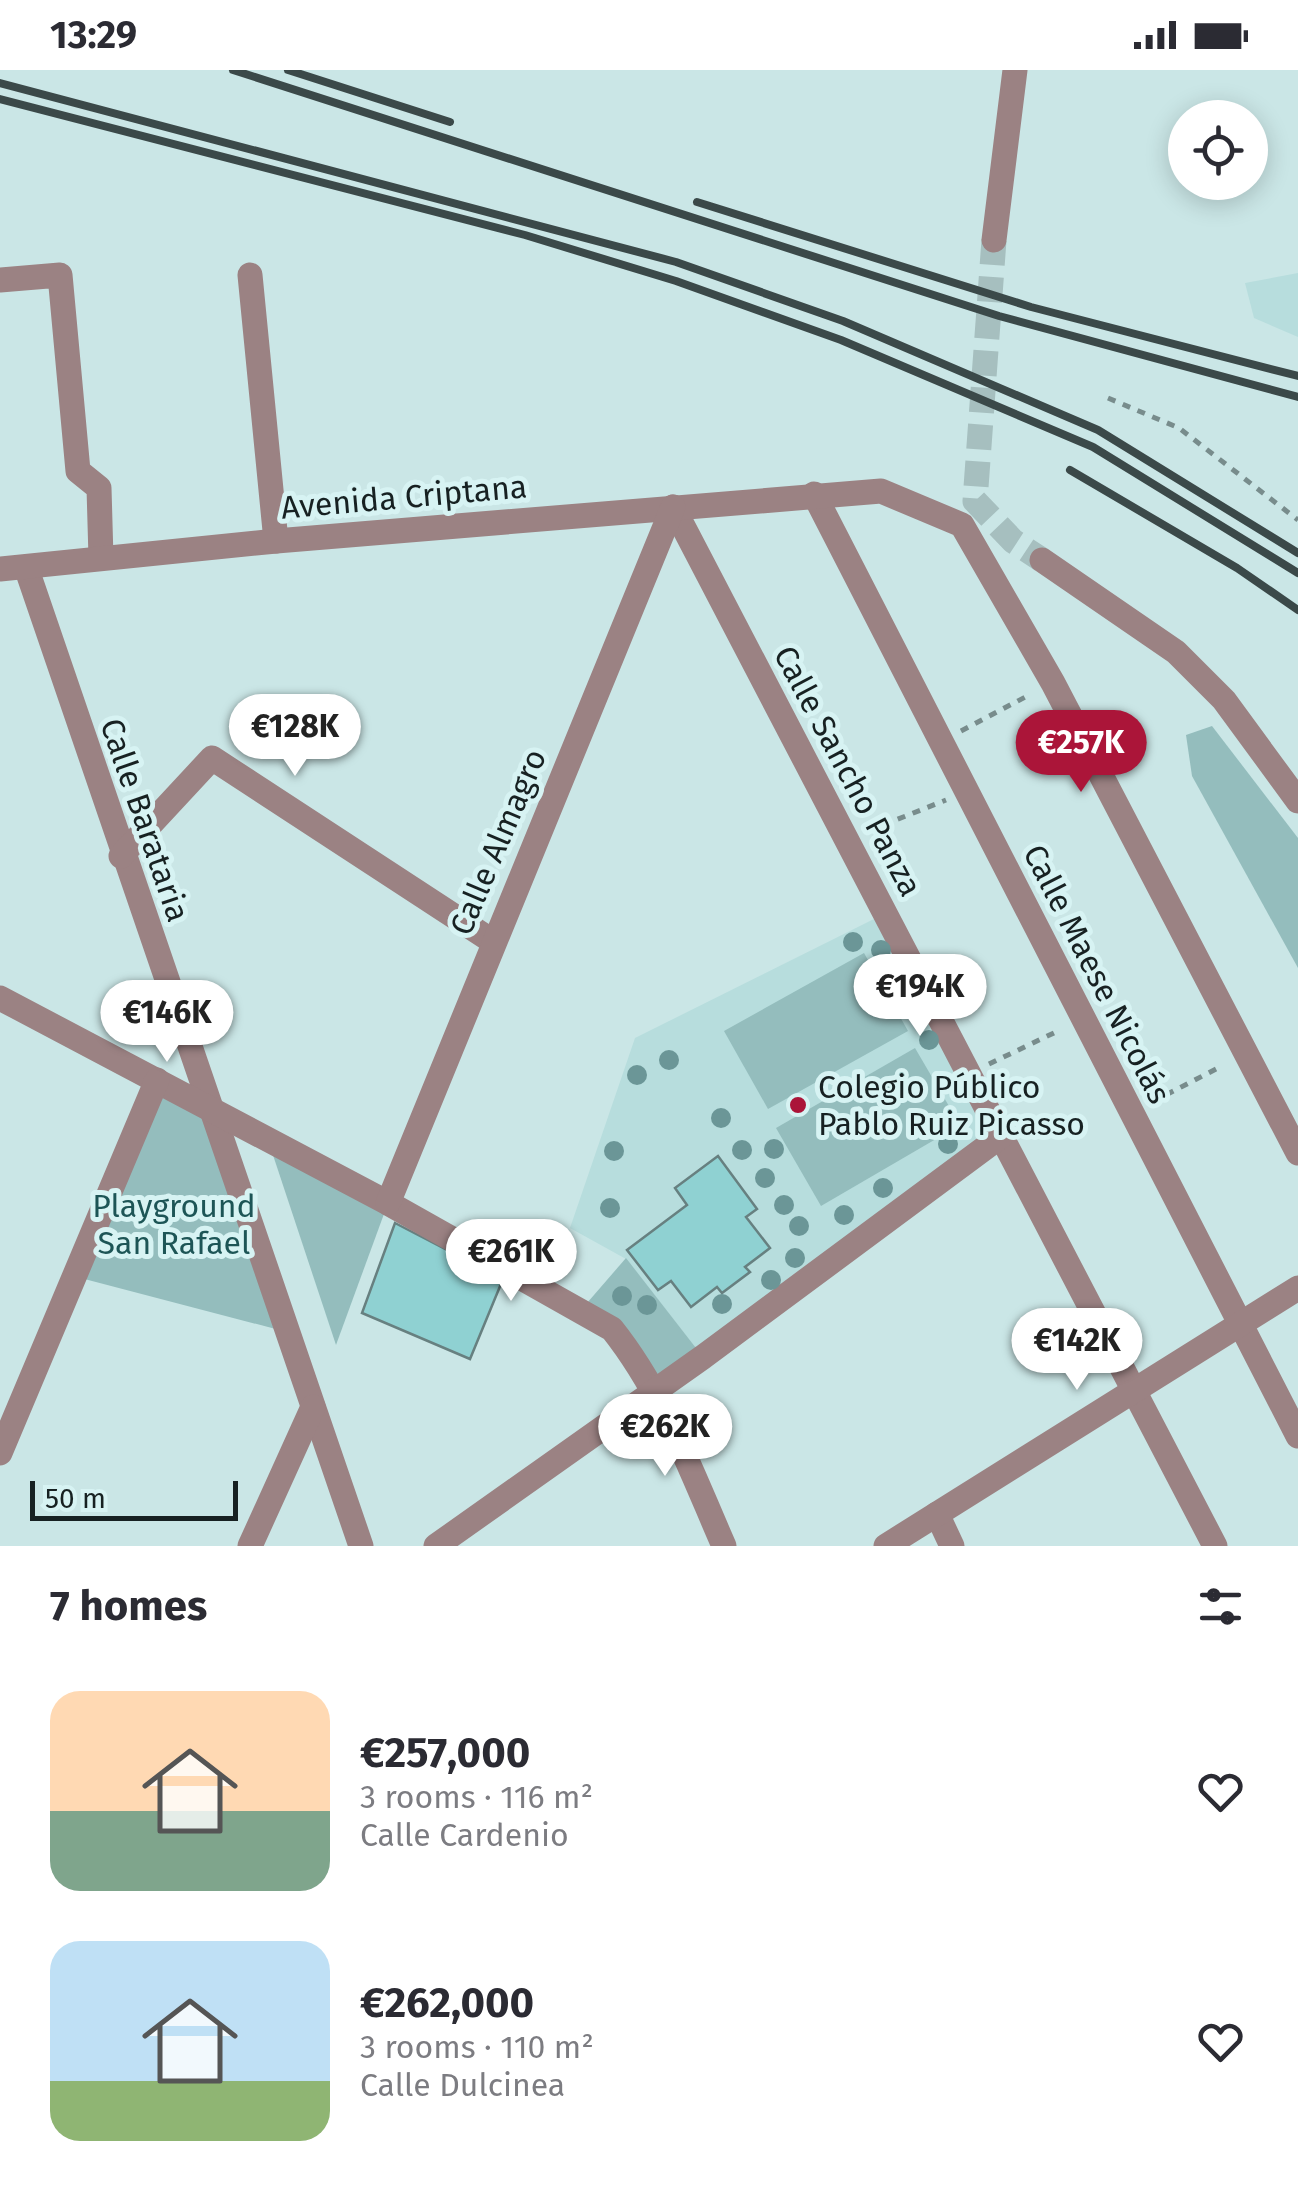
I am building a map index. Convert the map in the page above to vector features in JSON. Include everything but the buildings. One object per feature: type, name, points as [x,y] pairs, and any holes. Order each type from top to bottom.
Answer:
[{"type":"street","points":[[994,240],[1015,70]]},
{"type":"street","points":[[0,280],[60,275],[78,471],[99,488],[100,558]]},
{"type":"street","points":[[250,275],[276,541]]},
{"type":"street","name":"Avenida Criptana","points":[[13,568],[276,541],[882,490],[962,525],[1052,682],[1298,1153]]},
{"type":"street","name":"Calle Maese Nicolás","points":[[814,494],[1298,1436]]},
{"type":"street","name":"Calle Sancho Panza","points":[[673,507],[1215,1546]]},
{"type":"street","name":"Calle Almagro","points":[[388,1203],[492,941],[673,507]]},
{"type":"street","points":[[1042,560],[1176,652],[1224,700],[1298,800]]},
{"type":"street","name":"Calle Barataria","points":[[13,568],[212,1109],[361,1546]]},
{"type":"street","points":[[121,856],[212,758],[492,941]]},
{"type":"street","points":[[0,998],[388,1203],[612,1329],[653,1389],[724,1546]]},
{"type":"street","points":[[0,1453],[157,1080]]},
{"type":"street","points":[[436,1546],[1001,1136]]},
{"type":"street","points":[[886,1546],[1298,1288]]},
{"type":"street","points":[[250,1546],[313,1407]]},
{"type":"street","points":[[937,1514],[952,1546]]},
{"type":"path","points":[[1108,398],[1179,428],[1298,520]]},
{"type":"path","points":[[941,742],[1052,682]]},
{"type":"path","points":[[847,840],[967,792]]},
{"type":"path","points":[[968,1074],[1083,1018]]},
{"type":"path","points":[[1132,1113],[1247,1053]]},
{"type":"shaded area","points":[[1298,273],[1298,337],[1254,318],[1245,283]]},
{"type":"shaded area","name":"Colegio Público Pablo Ruiz Picasso","points":[[886,913],[1001,1136],[703,1357],[626,1259],[570,1228],[635,1038]]},
{"type":"green space","points":[[1212,726],[1298,838],[1298,968],[1192,776],[1186,735]]},
{"type":"green space","points":[[864,953],[908,1031],[768,1109],[724,1031]]},
{"type":"green space","points":[[915,1048],[960,1125],[821,1206],[776,1128]]},
{"type":"green space","name":"Playground San Rafael","points":[[157,1080],[212,1109],[287,1332],[73,1276]]},
{"type":"green space","points":[[268,1140],[388,1203],[336,1345]]},
{"type":"green space","points":[[626,1258],[703,1357],[653,1389],[581,1310]]},
{"type":"tunnel","points":[[994,240],[975,501],[1013,541],[1042,560]]},
{"type":"railway","points":[[233,70],[999,316],[1298,397]]},
{"type":"railway","points":[[288,70],[450,122]]},
{"type":"railway","points":[[0,83],[676,262],[843,321],[1098,430],[1298,553]]},
{"type":"railway","points":[[0,99],[525,235],[676,281],[841,340],[1093,447],[1298,573]]},
{"type":"railway","points":[[697,202],[1031,307],[1298,376]]},
{"type":"railway","points":[[1070,470],[1237,568],[1298,610]]},
{"type":"place","name":"Colegio Público Pablo Ruiz Picasso","points":[[798,1105]]}]
